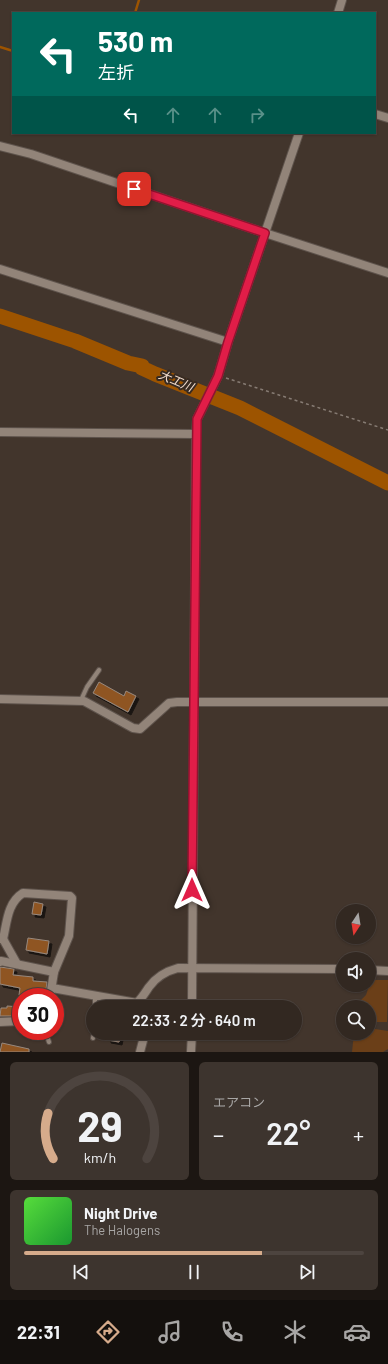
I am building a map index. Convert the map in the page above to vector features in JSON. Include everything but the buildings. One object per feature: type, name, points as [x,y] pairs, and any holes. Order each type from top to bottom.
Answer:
[{"type":"street","points":[[338,12],[342,0]]},
{"type":"street","points":[[376,114],[388,118]]},
{"type":"street","points":[[192,1000],[193,702],[197,419],[218,376],[228,342],[299,134]]},
{"type":"street","points":[[0,146],[31,154],[265,233],[388,272]]},
{"type":"street","points":[[0,269],[228,342]]},
{"type":"street","points":[[0,432],[196,434]]},
{"type":"street","points":[[0,699],[84,700],[133,728],[140,729],[169,703],[177,702],[388,702]]},
{"type":"street","points":[[17,964],[1,939],[8,912],[18,896],[23,893],[70,896],[72,898],[68,936],[54,972],[52,988]]},
{"type":"street","points":[[0,962],[54,972]]},
{"type":"street","points":[[144,1000],[150,986],[162,974],[178,968],[336,969]]},
{"type":"street","points":[[376,970],[388,971]]},
{"type":"street","points":[[64,990],[119,1000]]},
{"type":"street","points":[[0,1022],[12,1021]]},
{"type":"street","points":[[140,1052],[143,1040]]},
{"type":"street","points":[[191,1052],[192,1040]]},
{"type":"lane","points":[[81,700],[87,687],[99,670]]},
{"type":"lane","points":[[95,996],[95,1000]]},
{"type":"path","points":[[218,376],[388,430]]},
{"type":"shaded area","points":[[376,980],[388,980],[387,1022],[376,1022],[376,1000],[361,1000],[367,992],[376,992]]},
{"type":"shaded area","points":[[376,1029],[388,1031],[388,1049],[383,1052],[352,1052],[353,1040],[376,1040]]},
{"type":"waterway","points":[[135,12],[139,0]]},
{"type":"waterway","points":[[0,47],[12,51]]},
{"type":"waterway","name":"大工川","points":[[0,316],[75,341],[128,363],[142,366],[142,368],[155,374],[240,408],[388,483]]},
{"type":"route","points":[[134,189],[265,233],[218,376],[197,419],[195,466],[192,890]]}]
